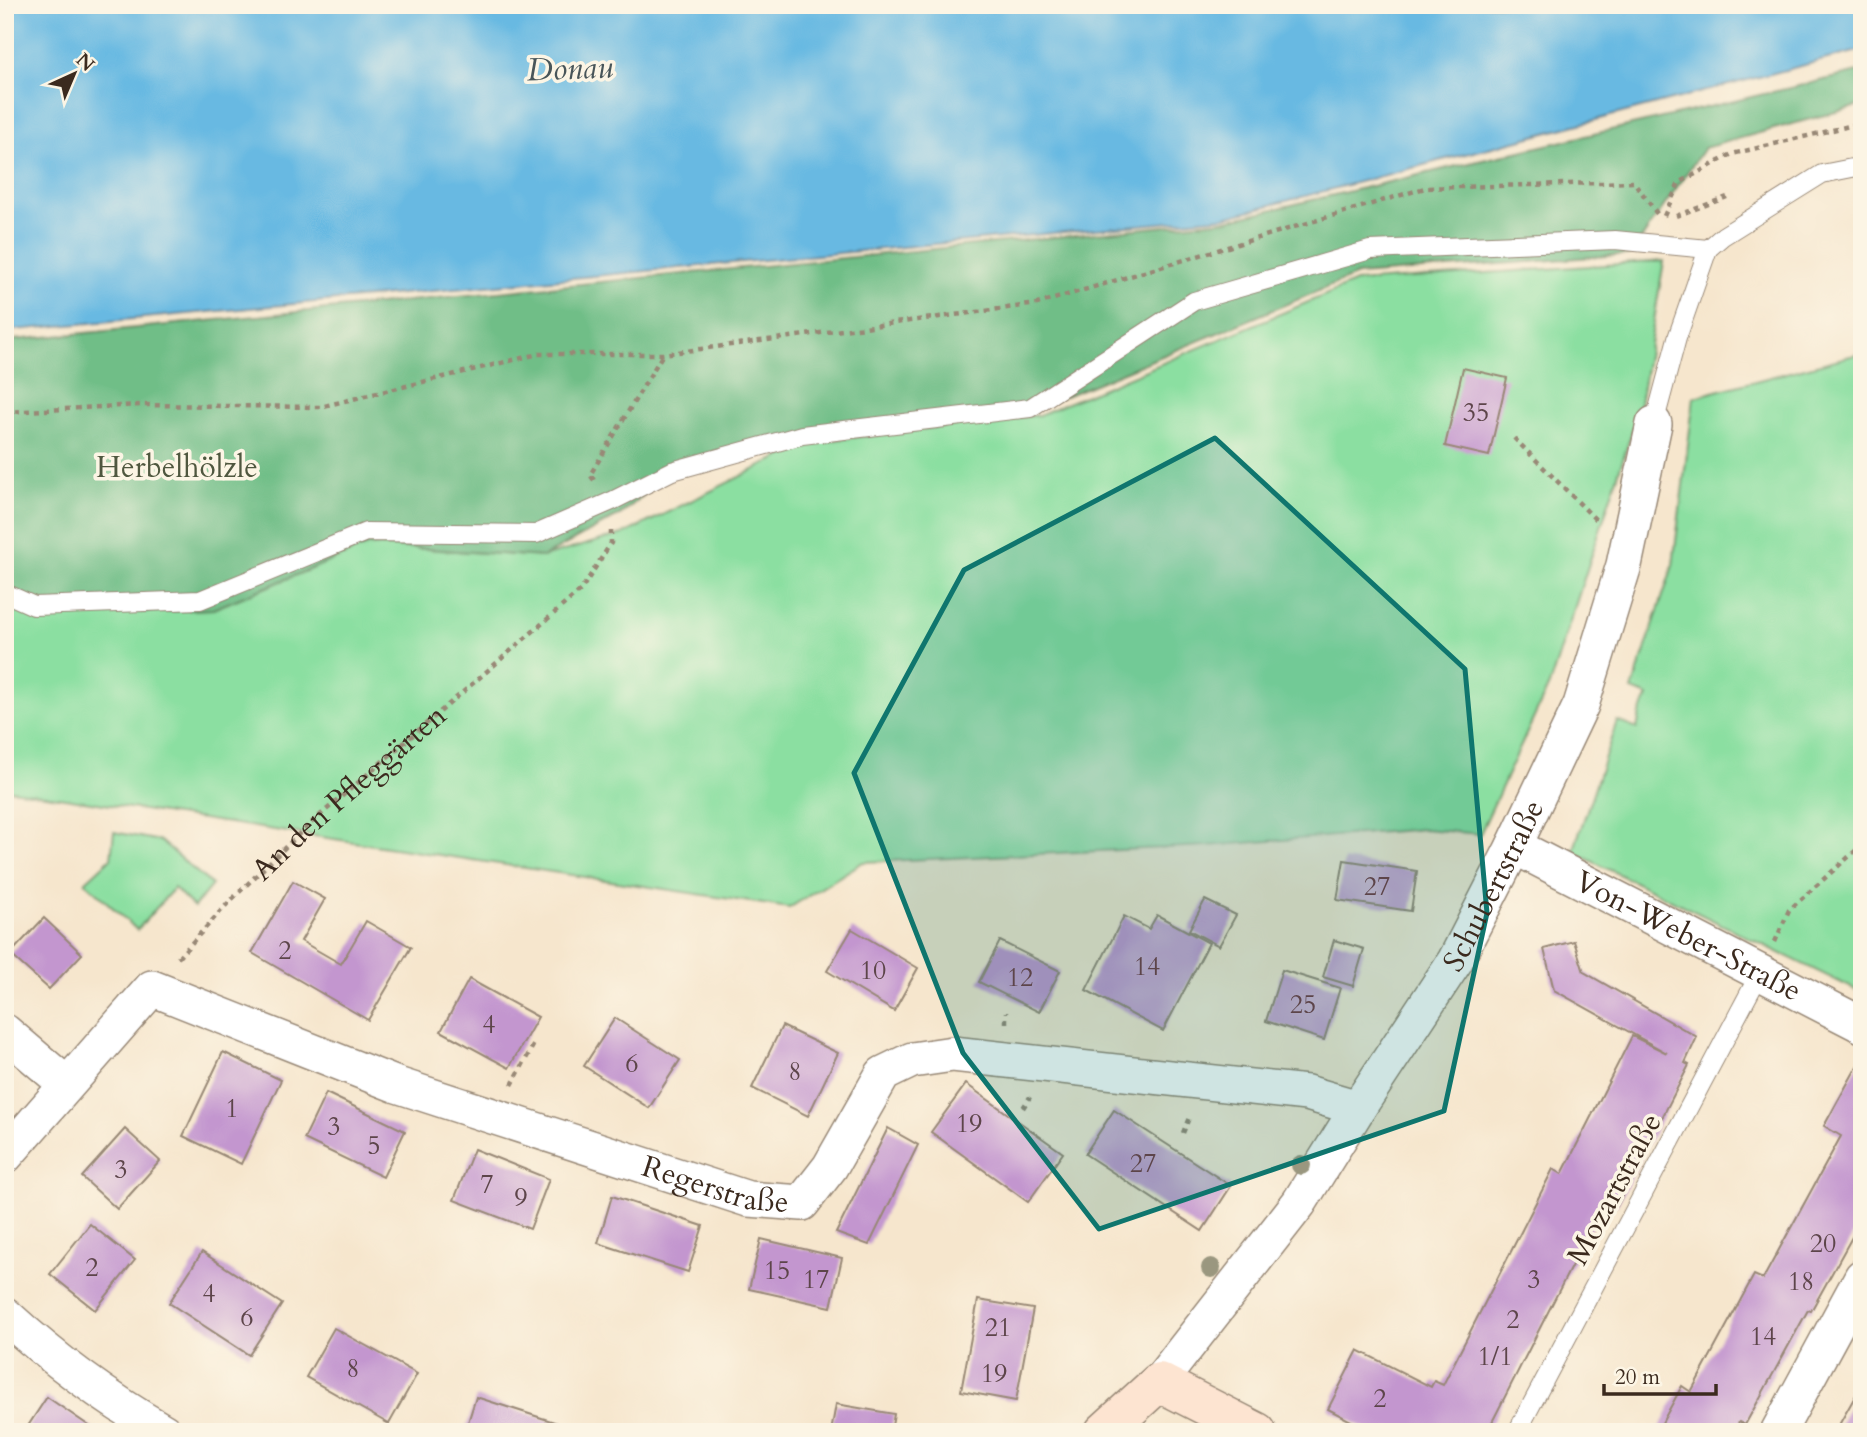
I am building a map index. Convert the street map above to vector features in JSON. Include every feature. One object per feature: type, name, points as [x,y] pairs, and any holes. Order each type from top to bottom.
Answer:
[{"type":"street","name":"Schubertstraße","points":[[1104,1432],[1159,1382],[1299,1203],[1455,961],[1514,846],[1581,705],[1627,550],[1654,424]]},
{"type":"street","name":"Von-Weber-Straße","points":[[1514,846],[1862,1025]]},
{"type":"street","points":[[5,1156],[152,988]]},
{"type":"street","name":"Regerstraße","points":[[152,988],[397,1085],[748,1199],[802,1203],[830,1167],[883,1074],[912,1060],[925,1058],[953,1054],[1307,1093],[1358,1108]]},
{"type":"street","points":[[5,1032],[66,1084]]},
{"type":"street","points":[[1778,1432],[1862,1277]]},
{"type":"street","points":[[5,1315],[30,1338],[127,1410],[164,1432]]},
{"type":"street","points":[[1159,1382],[1257,1432]]},
{"type":"lane","points":[[5,593],[34,606],[200,600],[366,532],[536,534],[672,471],[802,435],[1030,408],[1194,301],[1370,250],[1615,240],[1708,248],[1822,174],[1862,166]]},
{"type":"lane","name":"Schubertstraße","points":[[1654,424],[1677,338],[1708,248]]},
{"type":"lane","name":"Mozartstraße","points":[[1517,1432],[1760,973]]},
{"type":"path","points":[[5,412],[140,405],[320,407],[538,354],[663,354],[1037,304],[1425,188],[1634,182],[1662,221],[1679,183],[1732,154],[1862,123]]},
{"type":"path","points":[[611,501],[590,475],[663,354]]},
{"type":"path","points":[[1514,438],[1627,550]]},
{"type":"path","name":"An den Pfleggärten","points":[[152,988],[229,902],[303,830],[581,590],[611,543],[611,501]]},
{"type":"path","points":[[1760,973],[1790,911],[1862,845]]},
{"type":"path","points":[[496,1117],[535,1042]]},
{"type":"highlighted area","points":[[1215,438],[1465,669],[1487,913],[1444,1111],[1099,1229],[963,1053],[854,773],[964,570]]},
{"type":"green space","name":"Herbelhölzle","points":[[1862,71],[1862,105],[1704,148],[1631,254],[1357,275],[1032,410],[803,437],[672,471],[620,515],[543,557],[369,545],[213,609],[36,615],[5,603],[5,341],[1227,220]]},
{"type":"green space","points":[[1664,261],[1639,410],[1550,683],[1480,834],[1424,829],[1206,846],[863,862],[789,908],[5,789],[5,603],[36,615],[213,609],[369,545],[543,557],[626,533],[808,443],[1039,415],[1356,282]]},
{"type":"green space","points":[[1862,353],[1862,993],[1573,852],[1617,721],[1637,729],[1648,696],[1632,690],[1673,565],[1694,397]]},
{"type":"green space","points":[[114,832],[160,841],[212,885],[194,907],[174,888],[137,930],[85,882],[111,858]]},
{"type":"water","name":"Donau","points":[[5,5],[1862,5],[1862,50],[1225,217],[5,331]]},
{"type":"building","points":[[1463,368],[1507,378],[1489,456],[1445,446]]},
{"type":"building","points":[[1344,860],[1417,871],[1411,911],[1337,900]]},
{"type":"building","points":[[293,881],[325,899],[301,941],[341,964],[366,921],[411,947],[368,1020],[252,953]]},
{"type":"building","points":[[1205,900],[1236,915],[1219,946],[1189,930]]},
{"type":"building","points":[[1157,915],[1209,943],[1163,1031],[1086,990],[1124,916],[1149,929]]},
{"type":"building","points":[[44,918],[82,954],[49,989],[10,954]]},
{"type":"building","points":[[852,929],[918,968],[894,1011],[827,971]]},
{"type":"building","points":[[1334,940],[1364,949],[1353,986],[1323,977]]},
{"type":"building","points":[[1000,941],[1060,971],[1039,1012],[979,982]]},
{"type":"building","points":[[1574,941],[1584,972],[1697,1037],[1685,1063],[1689,1065],[1617,1206],[1605,1200],[1487,1432],[1372,1432],[1328,1409],[1358,1350],[1431,1387],[1434,1381],[1443,1385],[1553,1169],[1562,1174],[1632,1036],[1667,1053],[1554,990],[1544,949]]},
{"type":"building","points":[[1282,970],[1340,988],[1324,1040],[1266,1021]]},
{"type":"building","points":[[469,979],[538,1017],[509,1068],[441,1031]]},
{"type":"building","points":[[615,1018],[680,1060],[649,1108],[584,1066]]},
{"type":"building","points":[[782,1026],[838,1053],[808,1116],[752,1088]]},
{"type":"building","points":[[223,1052],[281,1080],[241,1164],[183,1136]]},
{"type":"building","points":[[1860,1061],[1862,1219],[1745,1425],[1739,1422],[1733,1432],[1657,1432],[1682,1386],[1691,1392],[1754,1275],[1763,1279],[1841,1136],[1824,1126]]},
{"type":"building","points":[[966,1084],[1063,1153],[1028,1202],[931,1132]]},
{"type":"building","points":[[326,1093],[405,1131],[383,1177],[304,1139]]},
{"type":"building","points":[[1114,1110],[1231,1186],[1202,1231],[1085,1154]]},
{"type":"building","points":[[888,1128],[918,1145],[869,1245],[836,1233]]},
{"type":"building","points":[[125,1129],[160,1161],[117,1209],[82,1177]]},
{"type":"building","points":[[474,1149],[549,1179],[530,1229],[454,1200]]},
{"type":"building","points":[[612,1196],[703,1226],[688,1272],[598,1243]]},
{"type":"building","points":[[90,1224],[135,1260],[95,1310],[50,1274]]},
{"type":"building","points":[[761,1239],[842,1258],[831,1307],[749,1289]]},
{"type":"building","points":[[202,1252],[282,1304],[249,1355],[169,1303]]},
{"type":"building","points":[[978,1300],[1033,1309],[1016,1401],[961,1391]]},
{"type":"building","points":[[334,1328],[417,1374],[389,1424],[306,1377]]},
{"type":"building","points":[[1862,1384],[1862,1432],[1835,1432]]},
{"type":"building","points":[[47,1397],[98,1432],[24,1432]]},
{"type":"building","points":[[476,1397],[573,1428],[572,1432],[465,1432]]},
{"type":"building","points":[[836,1404],[894,1414],[891,1432],[831,1432]]}]
